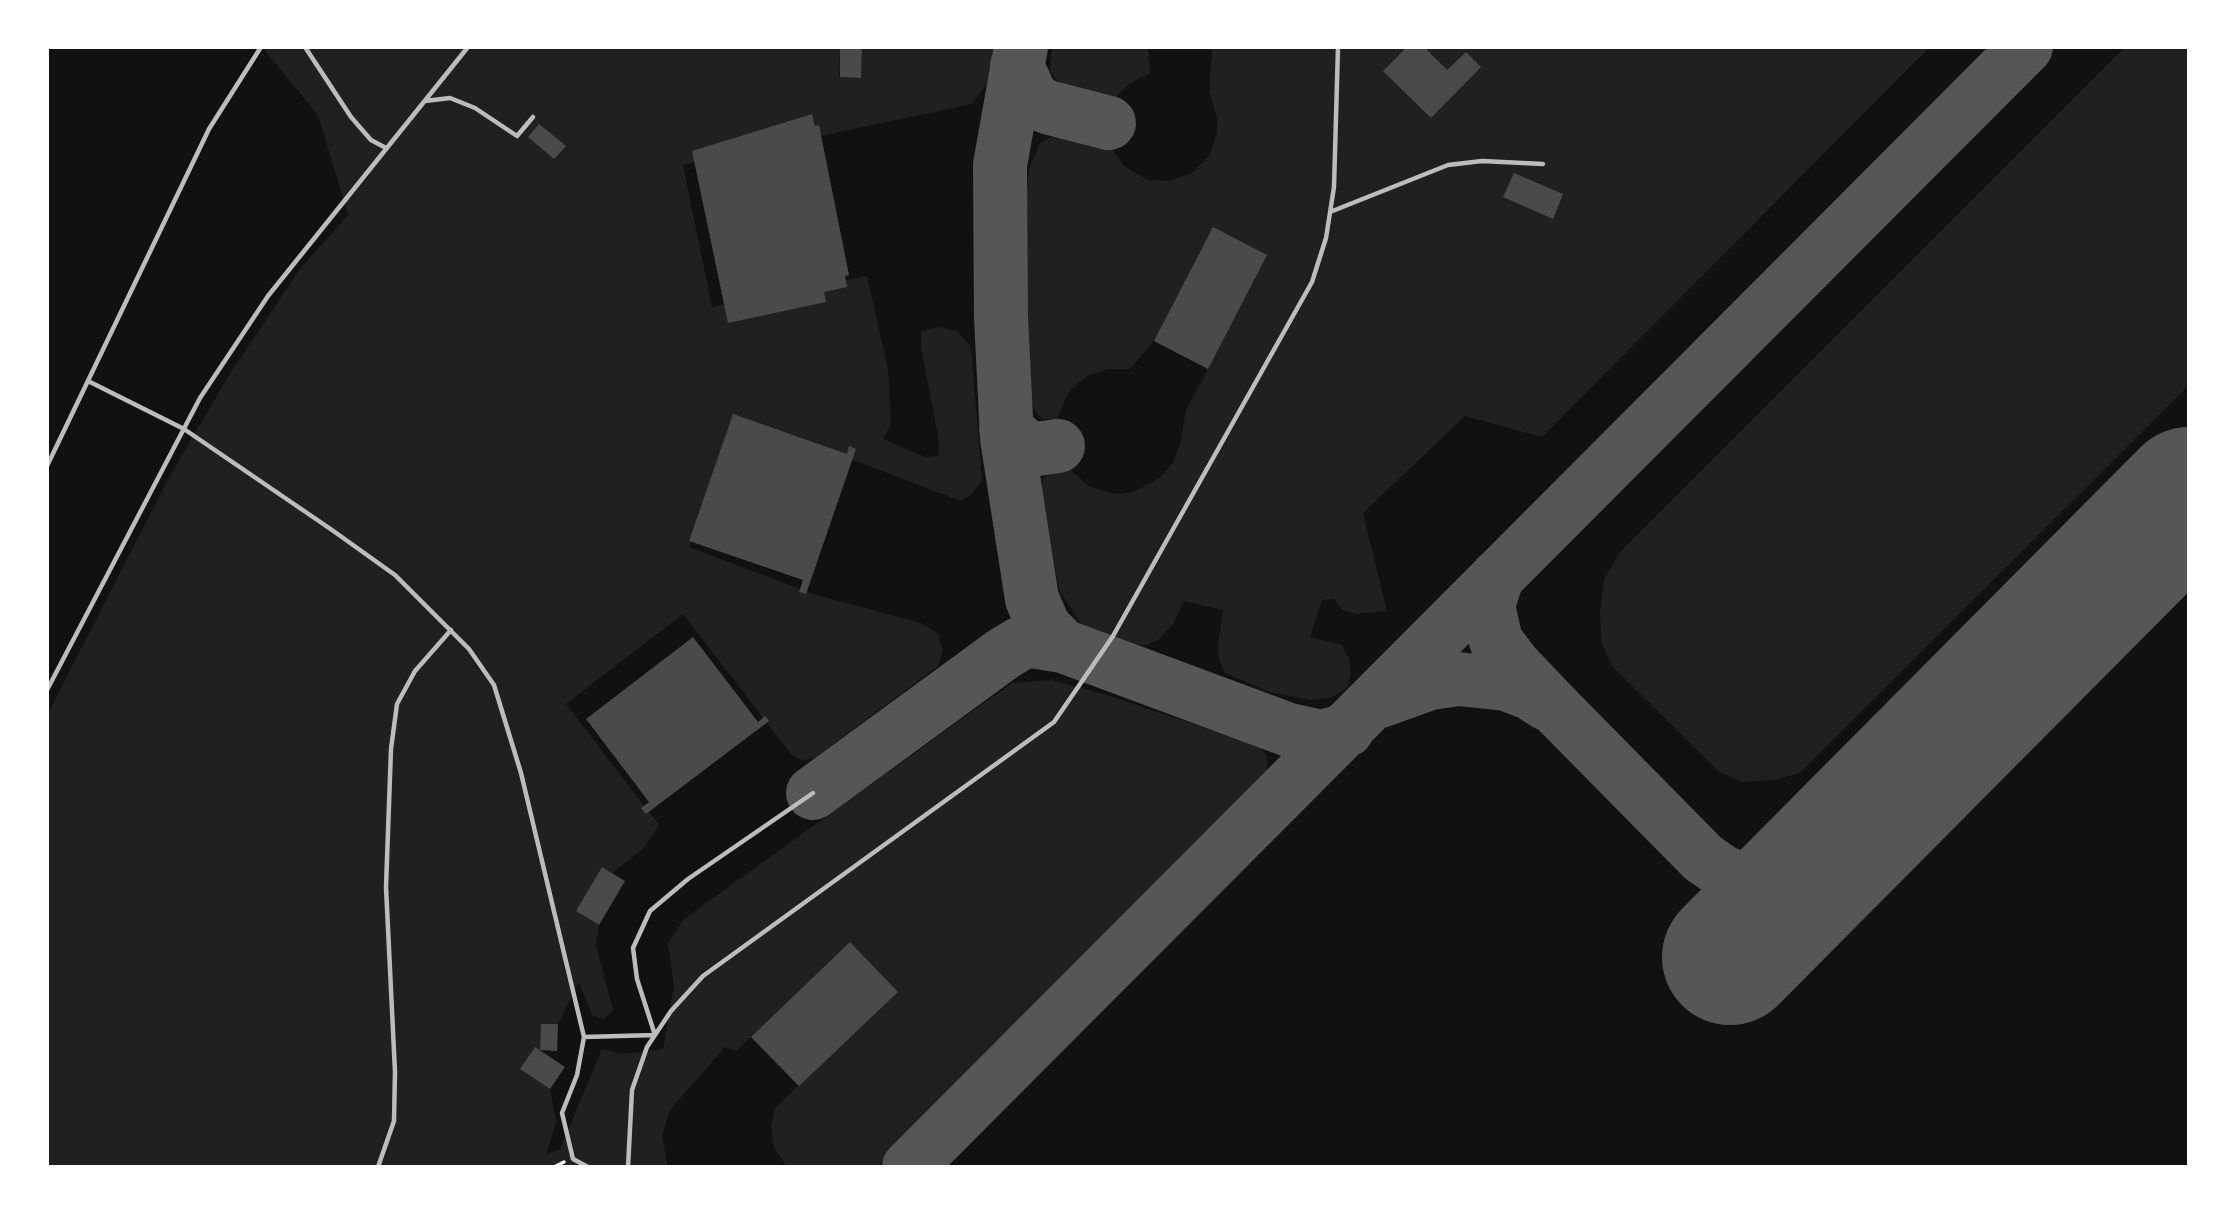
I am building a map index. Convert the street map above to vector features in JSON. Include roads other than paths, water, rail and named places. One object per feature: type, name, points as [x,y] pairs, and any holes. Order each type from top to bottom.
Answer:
[{"type":"lane","points":[[47,466],[209,129],[261,47]]},
{"type":"lane","points":[[305,47],[351,117],[370,140],[386,148]]},
{"type":"lane","points":[[47,690],[200,398],[268,296],[468,47]]},
{"type":"lane","points":[[628,1167],[632,1090],[647,1047],[671,1011],[703,976],[1054,722],[1113,636],[1312,282],[1330,212],[1335,176],[1338,47]]},
{"type":"lane","points":[[424,102],[450,99],[475,108],[517,136],[533,117]]},
{"type":"lane","points":[[1330,212],[1448,165],[1482,161],[1543,164]]},
{"type":"lane","points":[[88,381],[184,429],[395,575],[469,649],[494,685],[521,773],[584,1037],[577,1075],[562,1113],[573,1159],[588,1167]]},
{"type":"lane","points":[[378,1167],[394,1121],[395,1059],[386,887],[391,749],[397,704],[415,671],[451,630]]},
{"type":"lane","points":[[655,1035],[637,979],[633,948],[650,911],[688,880],[813,793]]},
{"type":"lane","points":[[584,1037],[655,1035]]}]
